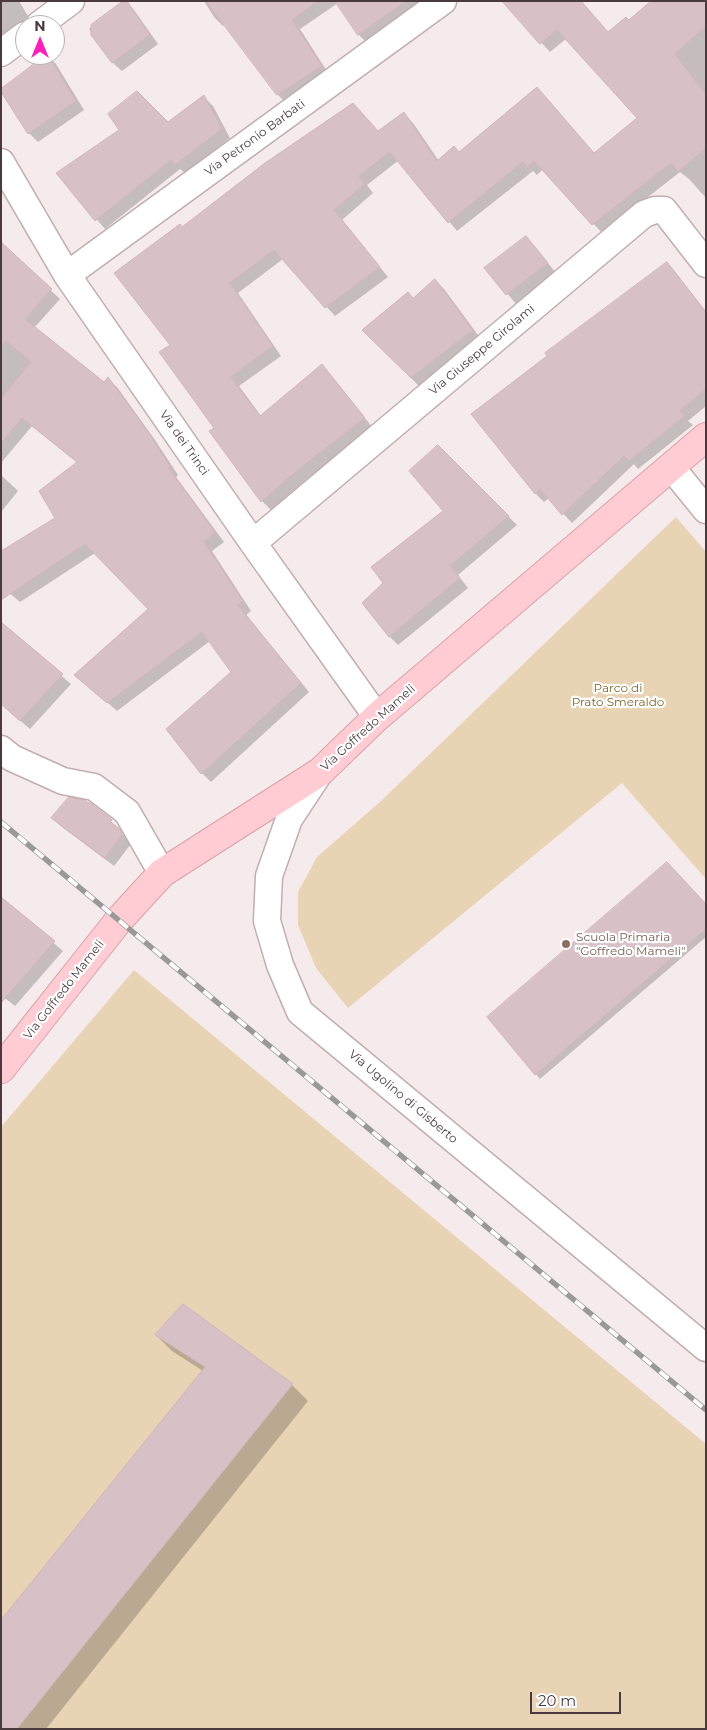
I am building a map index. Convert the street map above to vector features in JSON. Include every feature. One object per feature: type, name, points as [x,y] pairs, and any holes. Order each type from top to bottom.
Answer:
[{"type":"main road","name":"Via Goffredo Mameli","points":[[6,1053],[119,920],[162,873],[320,772],[377,718],[706,437]]},
{"type":"street","points":[[52,15],[71,1]]},
{"type":"street","name":"Via Petronio Barbati","points":[[67,275],[443,1]]},
{"type":"street","points":[[1,53],[15,42]]},
{"type":"street","name":"Via dei Trinci","points":[[1,162],[67,275],[377,718]]},
{"type":"street","name":"Via Giuseppe Girolami","points":[[253,543],[644,214],[655,210],[664,210],[706,264]]},
{"type":"street","points":[[671,466],[706,510]]},
{"type":"street","points":[[1,749],[12,758],[63,781],[94,787],[127,812],[162,873]]},
{"type":"street","name":"Via Ugolino di Gisberto","points":[[320,772],[290,819],[269,876],[267,920],[280,965],[300,1012],[706,1348]]},
{"type":"green space","name":"Parco di Prato Smeraldo","points":[[676,517],[706,552],[706,879],[622,783],[348,1008],[316,968],[298,925],[298,892],[317,857],[381,801]]},
{"type":"green space","points":[[134,970],[706,1444],[706,1729],[1,1729],[1,1127]]},
{"type":"building","points":[[123,1],[127,1],[150,35],[112,63],[91,35],[91,25]]},
{"type":"building","points":[[206,1],[318,1],[292,20],[322,66],[277,95]]},
{"type":"building","points":[[335,1],[406,1],[358,35]]},
{"type":"building","points":[[502,1],[581,1],[608,32],[626,17],[629,20],[651,1],[706,1],[706,26],[675,54],[706,94],[706,148],[678,172],[671,163],[592,225],[534,161],[527,167],[523,162],[448,223],[390,152],[359,176],[365,184],[334,210],[380,267],[325,308],[274,250],[230,283],[273,346],[231,377],[260,416],[322,364],[365,418],[299,469],[261,502],[209,431],[214,428],[159,352],[170,345],[114,273],[180,224],[182,227],[265,163],[353,103],[378,131],[404,112],[437,161],[454,146],[459,152],[537,87],[594,153],[637,118],[557,30],[540,44]]},
{"type":"building","points":[[33,65],[54,65],[76,101],[28,134],[1,92],[1,89]]},
{"type":"building","points":[[137,91],[168,122],[204,95],[222,129],[175,165],[171,160],[95,221],[56,173],[119,130],[108,114]]},
{"type":"building","points":[[526,236],[548,263],[506,295],[484,268]]},
{"type":"building","points":[[1,242],[52,289],[25,319],[104,382],[108,377],[147,430],[170,466],[168,467],[215,532],[204,542],[243,601],[238,605],[301,683],[201,774],[166,729],[231,672],[202,632],[107,703],[74,675],[148,609],[85,544],[1,600],[1,551],[55,518],[39,491],[77,462],[22,418],[1,443],[1,398],[31,362],[6,341],[1,346]]},
{"type":"building","points":[[667,262],[706,312],[706,389],[680,411],[685,416],[629,461],[624,456],[562,515],[540,489],[535,494],[471,414],[547,356],[545,353]]},
{"type":"building","points":[[435,279],[473,330],[411,378],[362,330],[408,292],[413,298]]},
{"type":"building","points":[[438,445],[509,516],[450,566],[460,578],[389,637],[362,603],[383,583],[371,567],[443,511],[409,471]]},
{"type":"building","points":[[1,622],[63,674],[20,721],[1,704]]},
{"type":"building","points":[[69,797],[89,802],[112,820],[110,822],[120,829],[122,834],[105,858],[51,818]]},
{"type":"building","points":[[667,862],[706,904],[706,929],[535,1075],[487,1017]]},
{"type":"building","points":[[1,897],[55,941],[1,1003]]},
{"type":"building","points":[[183,1304],[293,1384],[17,1729],[1,1729],[1,1620],[205,1367],[155,1335]]},
{"type":"railway","points":[[1,822],[706,1410]]},
{"type":"place","name":"Scuola Primaria \"Goffredo Mameli\"","points":[[566,944]]}]
